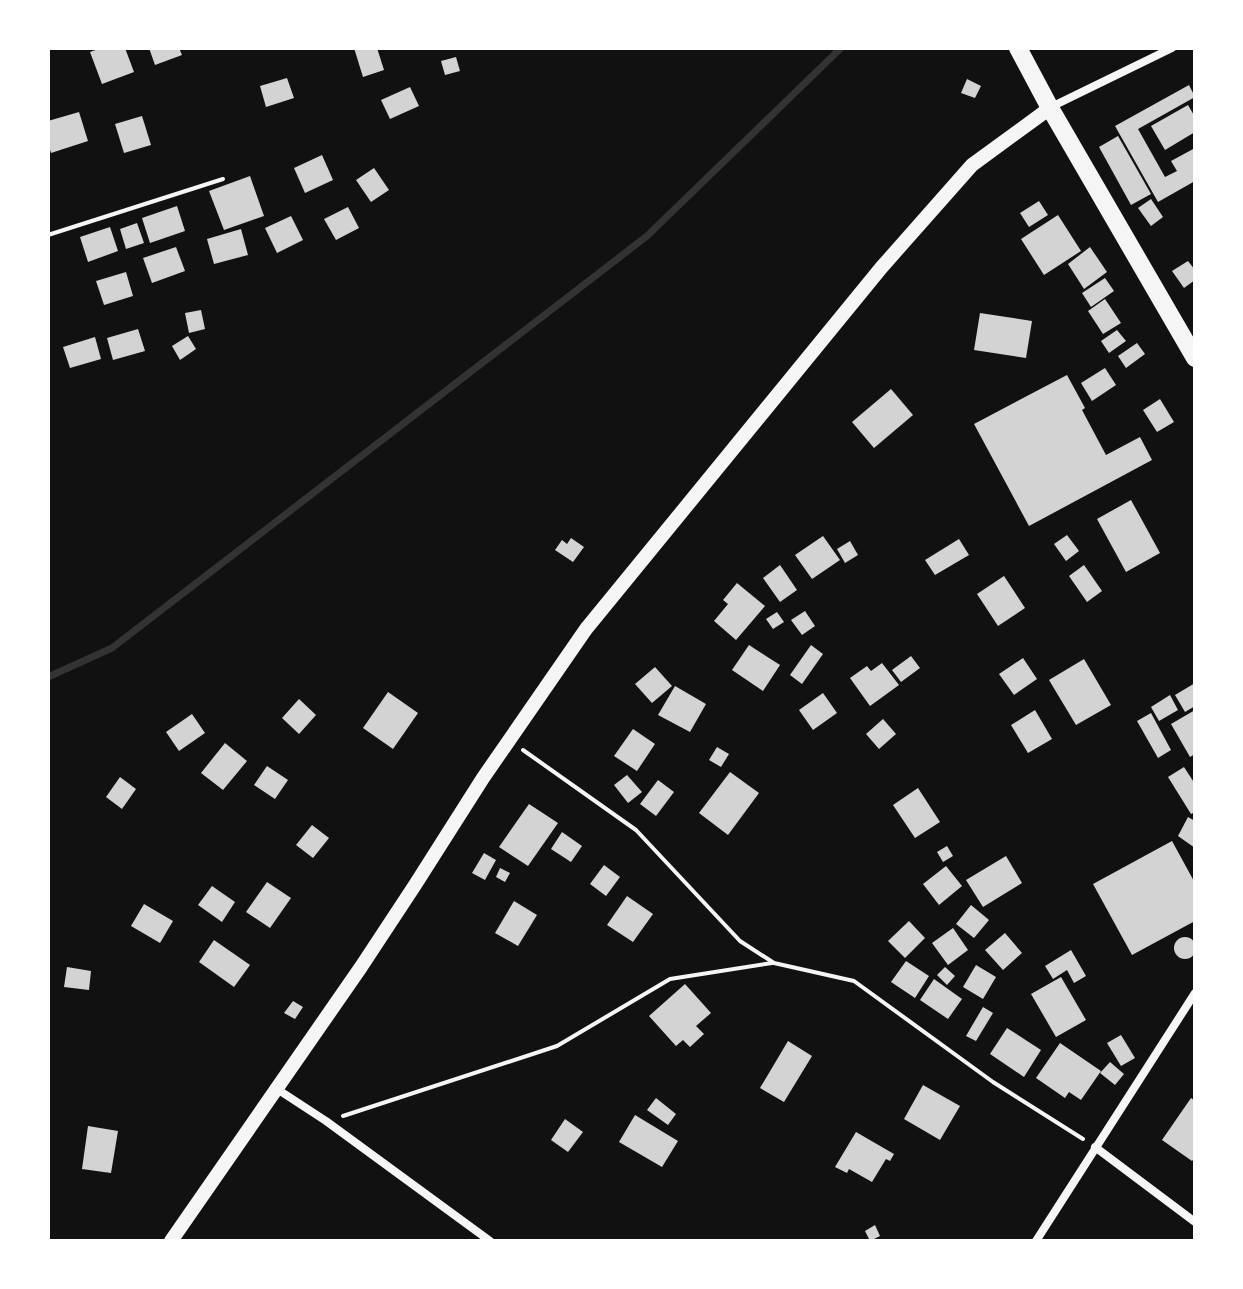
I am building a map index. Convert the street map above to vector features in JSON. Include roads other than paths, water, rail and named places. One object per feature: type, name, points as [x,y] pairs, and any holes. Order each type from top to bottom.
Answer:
[{"type":"main road","points":[[1018,48],[1195,358]]},
{"type":"street","points":[[171,1241],[277,1089],[483,778],[586,629],[881,268],[972,165],[1050,108],[1172,48]]},
{"type":"street","points":[[1036,1241],[1195,993]]},
{"type":"street","points":[[277,1089],[326,1121],[490,1241]]},
{"type":"street","points":[[1095,1147],[1195,1222]]},
{"type":"waterway","points":[[48,677],[112,648],[647,236],[841,48]]}]
